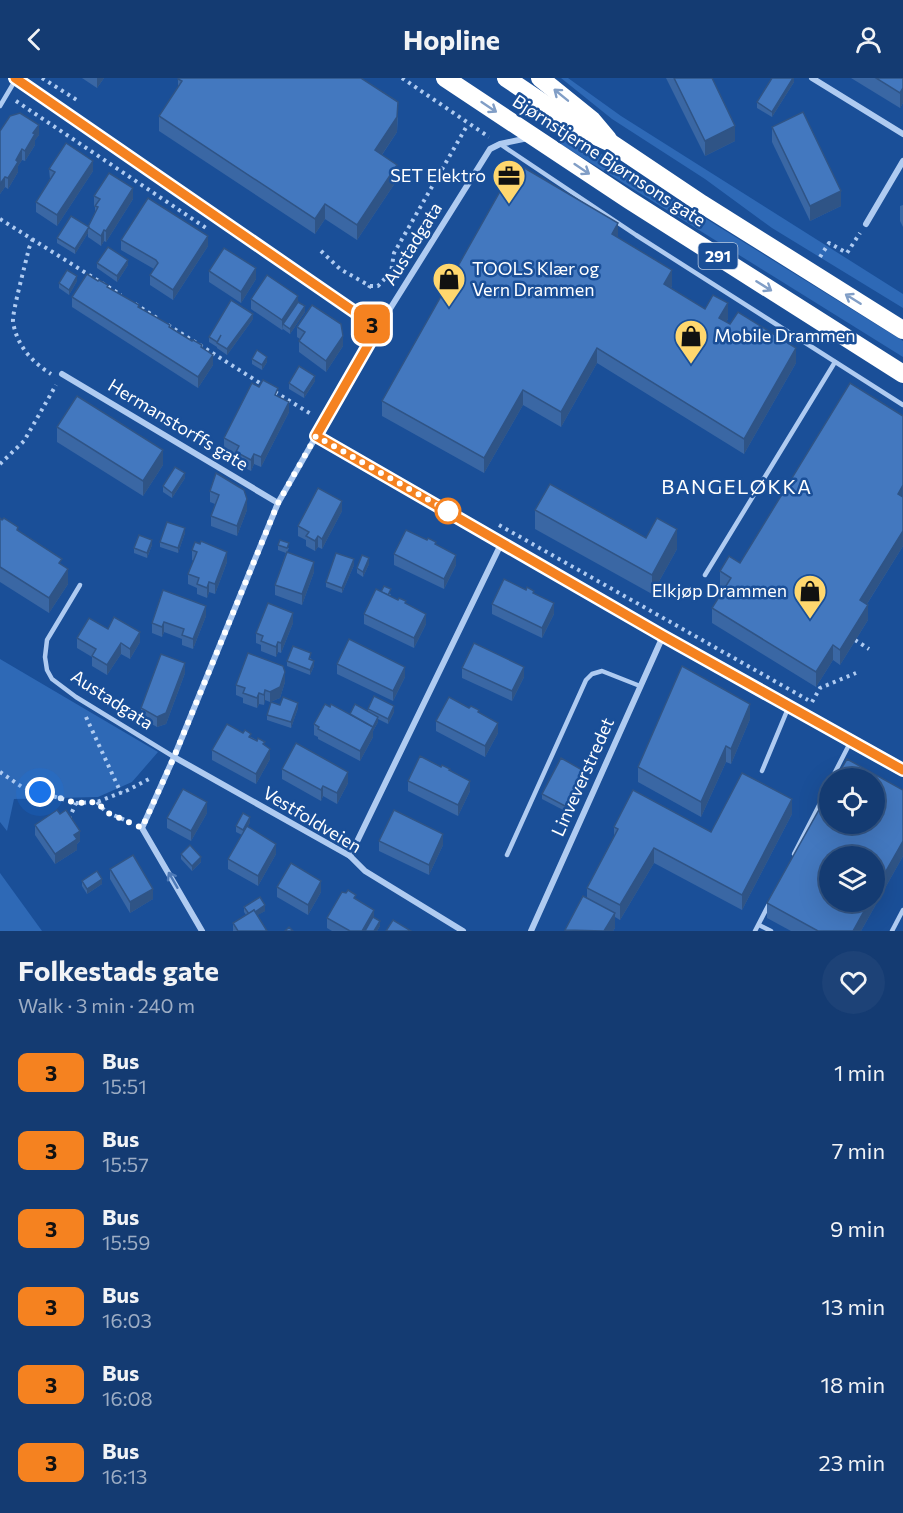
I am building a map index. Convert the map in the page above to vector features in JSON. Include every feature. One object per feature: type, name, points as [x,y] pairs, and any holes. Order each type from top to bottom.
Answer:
[{"type":"highway","name":"Bjørnstjerne Bjørnsons gate","points":[[445,78],[629,200],[903,374]]},
{"type":"highway","name":"Bjørnstjerne Bjørnsons gate","points":[[506,78],[583,130],[611,143],[702,204],[903,330]]},
{"type":"highway","name":"291","points":[[540,78],[592,120],[611,143]]},
{"type":"street","points":[[812,78],[903,134]]},
{"type":"street","points":[[15,79],[378,328]]},
{"type":"street","points":[[500,144],[534,137]]},
{"type":"street","name":"Austadgata","points":[[174,757],[278,503],[378,328],[490,149],[500,144]]},
{"type":"street","points":[[866,224],[903,161]]},
{"type":"street","name":"Hermanstorffs gate","points":[[62,374],[278,503]]},
{"type":"street","points":[[316,436],[663,636],[903,770]]},
{"type":"street","points":[[350,856],[502,542]]},
{"type":"street","name":"Linveverstredet","points":[[531,931],[663,636]]},
{"type":"street","points":[[174,757],[142,828],[202,931]]},
{"type":"street","name":"Vestfoldveien","points":[[174,757],[350,856],[365,872],[463,931]]},
{"type":"lane","points":[[0,106],[15,79]]},
{"type":"lane","points":[[500,144],[636,235],[903,405]]},
{"type":"lane","points":[[705,575],[835,362]]},
{"type":"lane","name":"Austadgata","points":[[80,585],[47,640],[45,657],[47,670],[52,679],[76,697],[174,757]]},
{"type":"lane","points":[[507,855],[586,680],[592,674],[602,671],[640,686]]},
{"type":"lane","points":[[762,771],[789,706]]},
{"type":"lane","points":[[837,768],[851,741]]},
{"type":"lane","points":[[789,864],[819,805]]},
{"type":"lane","points":[[755,931],[774,894]]},
{"type":"lane","points":[[892,931],[903,910]]},
{"type":"lane","points":[[759,925],[771,931]]},
{"type":"path","points":[[42,78],[80,102]]},
{"type":"path","points":[[402,78],[500,144]]},
{"type":"path","points":[[7,95],[214,233]]},
{"type":"path","points":[[321,251],[340,269],[370,286],[378,286],[391,272],[394,253],[468,123]]},
{"type":"path","points":[[0,219],[122,296]]},
{"type":"path","points":[[818,260],[829,243],[847,253],[866,224]]},
{"type":"path","points":[[0,464],[24,441],[60,379],[28,357],[13,321],[33,239]]},
{"type":"path","points":[[367,291],[370,286]]},
{"type":"path","points":[[131,302],[311,414]]},
{"type":"path","points":[[491,520],[822,708]]},
{"type":"path","points":[[855,640],[869,649]]},
{"type":"path","points":[[812,702],[820,688],[855,673]]},
{"type":"path","points":[[76,697],[121,793]]},
{"type":"path","points":[[0,772],[22,787],[76,803],[97,802],[121,793],[144,783],[153,773]]},
{"type":"path","points":[[97,802],[106,812],[142,828]]},
{"type":"path","points":[[68,822],[76,803]]},
{"type":"shaded area","points":[[561,78],[568,78],[621,116],[903,294],[903,308],[772,228],[705,179],[612,119]]},
{"type":"shaded area","points":[[569,134],[903,341],[903,357],[559,143]]},
{"type":"shaded area","points":[[0,659],[158,752],[132,782],[98,797],[14,799],[7,831],[0,822]]},
{"type":"shaded area","points":[[0,873],[42,931],[0,931]]},
{"type":"building","points":[[179,78],[361,78],[398,102],[397,117],[375,150],[397,165],[357,225],[325,204],[315,219],[159,116],[182,81]]},
{"type":"building","points":[[674,78],[712,78],[735,126],[705,141]]},
{"type":"building","points":[[772,78],[793,78],[772,112],[757,102]]},
{"type":"building","points":[[876,78],[903,78],[903,88],[900,93]]},
{"type":"building","points":[[803,112],[841,191],[810,206],[772,127]]},
{"type":"building","points":[[20,113],[39,125],[25,151],[22,149],[16,160],[18,162],[8,178],[5,177],[0,184],[0,131],[10,116]]},
{"type":"building","points":[[66,143],[93,161],[57,215],[36,202],[55,172],[49,169]]},
{"type":"building","points":[[516,163],[618,223],[612,234],[672,270],[664,284],[705,309],[713,295],[728,303],[719,318],[730,324],[738,312],[796,348],[744,439],[597,348],[561,412],[523,390],[484,458],[382,401]]},
{"type":"building","points":[[109,173],[133,188],[101,236],[88,227],[98,207],[95,206],[100,199],[94,196]]},
{"type":"building","points":[[148,198],[208,236],[173,290],[150,275],[158,263],[156,260],[121,240]]},
{"type":"building","points":[[71,216],[89,227],[75,249],[57,238]]},
{"type":"building","points":[[108,247],[128,260],[117,276],[97,263]]},
{"type":"building","points":[[224,248],[256,268],[241,292],[209,271]]},
{"type":"building","points":[[67,270],[77,276],[69,290],[59,283]]},
{"type":"building","points":[[87,274],[170,325],[169,327],[202,345],[201,347],[213,355],[198,377],[72,297]]},
{"type":"building","points":[[267,275],[298,296],[282,320],[251,299]]},
{"type":"building","points":[[231,300],[253,314],[227,349],[217,343],[221,335],[217,342],[209,337]]},
{"type":"building","points":[[298,302],[305,306],[290,329],[283,324]]},
{"type":"building","points":[[312,305],[341,324],[343,336],[326,361],[299,341],[305,332],[297,327]]},
{"type":"building","points":[[257,350],[267,357],[262,365],[252,359]]},
{"type":"building","points":[[299,366],[315,376],[304,393],[289,383]]},
{"type":"building","points":[[263,380],[278,388],[275,395],[289,402],[261,457],[254,454],[251,460],[236,452],[239,446],[224,438],[252,383],[259,387]]},
{"type":"building","points":[[850,383],[903,416],[903,485],[898,494],[903,497],[903,531],[860,600],[868,605],[840,650],[833,645],[816,672],[712,608],[731,578],[720,571],[729,556],[740,563]]},
{"type":"building","points":[[77,396],[163,450],[143,481],[57,427]]},
{"type":"building","points":[[175,467],[185,473],[172,493],[163,486]]},
{"type":"building","points":[[216,473],[244,490],[247,499],[237,526],[211,516],[219,495],[210,491]]},
{"type":"building","points":[[550,484],[646,538],[657,518],[677,529],[652,575],[535,510]]},
{"type":"building","points":[[318,488],[342,501],[322,539],[318,536],[315,541],[306,536],[309,532],[298,526]]},
{"type":"building","points":[[0,518],[18,527],[17,530],[62,559],[59,563],[68,569],[49,598],[0,567]]},
{"type":"building","points":[[167,522],[185,528],[178,548],[160,542]]},
{"type":"building","points":[[406,530],[436,542],[435,544],[456,555],[444,579],[394,554]]},
{"type":"building","points":[[139,535],[152,540],[147,553],[134,548]]},
{"type":"building","points":[[280,540],[289,543],[287,548],[278,545]]},
{"type":"building","points":[[201,541],[227,552],[215,584],[209,582],[207,588],[197,584],[199,578],[188,574],[197,552],[192,550],[195,542],[200,544]]},
{"type":"building","points":[[287,552],[314,562],[302,594],[275,585]]},
{"type":"building","points":[[336,553],[354,559],[342,588],[326,582]]},
{"type":"building","points":[[362,555],[369,558],[363,572],[357,568]]},
{"type":"building","points":[[504,579],[526,590],[527,587],[534,591],[533,593],[554,603],[542,628],[492,604]]},
{"type":"building","points":[[384,586],[391,589],[388,595],[381,592]]},
{"type":"building","points":[[376,589],[398,600],[399,598],[406,601],[405,603],[426,614],[414,638],[364,614]]},
{"type":"building","points":[[163,590],[206,606],[193,639],[182,635],[184,629],[164,622],[162,627],[152,623]]},
{"type":"building","points":[[268,603],[293,613],[281,643],[278,642],[276,647],[261,641],[263,636],[256,633]]},
{"type":"building","points":[[114,617],[140,632],[130,649],[121,643],[107,665],[92,656],[96,649],[77,638],[89,618],[108,629]]},
{"type":"building","points":[[349,639],[405,667],[393,691],[337,664]]},
{"type":"building","points":[[474,643],[524,667],[512,691],[462,668]]},
{"type":"building","points":[[293,646],[311,653],[309,659],[314,661],[310,670],[287,661]]},
{"type":"building","points":[[248,653],[283,666],[285,672],[280,687],[270,692],[265,690],[264,695],[259,693],[257,698],[243,693],[245,688],[236,685]]},
{"type":"building","points":[[161,654],[185,663],[166,713],[157,717],[141,708]]},
{"type":"building","points":[[682,666],[750,704],[731,749],[726,746],[701,802],[638,767]]},
{"type":"building","points":[[374,696],[394,706],[388,719],[368,709]]},
{"type":"building","points":[[283,697],[298,703],[291,722],[267,715],[271,702],[280,705]]},
{"type":"building","points":[[449,697],[469,708],[471,706],[479,710],[478,712],[498,723],[485,746],[436,721]]},
{"type":"building","points":[[325,704],[330,707],[331,704],[373,727],[360,751],[318,729],[319,727],[314,724]]},
{"type":"building","points":[[355,704],[378,717],[373,727],[350,714]]},
{"type":"building","points":[[227,724],[243,733],[245,730],[251,734],[249,737],[265,742],[263,744],[270,749],[256,774],[212,750]]},
{"type":"building","points":[[296,743],[348,772],[337,793],[323,786],[321,790],[282,769]]},
{"type":"building","points":[[420,756],[470,781],[458,805],[408,781]]},
{"type":"building","points":[[561,758],[584,771],[565,806],[542,794]]},
{"type":"building","points":[[847,759],[863,768],[842,768]]},
{"type":"building","points":[[742,773],[792,799],[742,895],[654,848],[620,905],[587,888],[618,829],[614,827],[633,790],[711,832]]},
{"type":"building","points":[[885,780],[903,790],[903,841],[885,873],[885,846],[819,846],[819,912],[863,912],[853,931],[818,931],[767,903],[819,810],[819,834],[885,834]]},
{"type":"building","points":[[183,789],[207,802],[191,831],[167,818]]},
{"type":"building","points":[[57,810],[60,814],[66,810],[80,831],[74,835],[77,839],[55,854],[35,825]]},
{"type":"building","points":[[394,810],[443,834],[429,865],[379,841]]},
{"type":"building","points":[[243,813],[250,817],[243,830],[236,826]]},
{"type":"building","points":[[247,826],[276,844],[258,876],[228,859]]},
{"type":"building","points":[[190,845],[201,857],[192,866],[181,854]]},
{"type":"building","points":[[133,855],[153,889],[130,902],[110,869]]},
{"type":"building","points":[[291,863],[321,881],[308,905],[277,887]]},
{"type":"building","points":[[97,871],[102,879],[87,889],[82,881]]},
{"type":"building","points":[[348,890],[356,895],[354,898],[374,910],[362,931],[350,931],[327,918],[342,892],[346,893]]},
{"type":"building","points":[[583,896],[615,913],[604,931],[565,930]]},
{"type":"building","points":[[260,897],[265,905],[249,914],[244,907]]},
{"type":"building","points":[[254,910],[267,931],[238,931],[233,923]]},
{"type":"building","points":[[373,917],[380,921],[374,931],[365,931]]},
{"type":"building","points":[[393,920],[411,931],[386,931]]},
{"type":"bus line","name":"3","points":[[15,78],[378,328],[316,436],[663,636],[903,770]]},
{"type":"place","name":"SET Elektro","points":[[509,205]]},
{"type":"place","name":"TOOLS Klær og Vern Drammen","points":[[449,308]]},
{"type":"place","name":"Mobile Drammen","points":[[691,365]]},
{"type":"place","name":"Elkjøp Drammen","points":[[810,620]]},
{"type":"district","name":"BANGELØKKA","points":[[737,487]]},
{"type":"route","points":[[40,792],[76,803],[97,802],[106,812],[142,828],[174,757],[278,503],[316,436],[448,511]]}]
